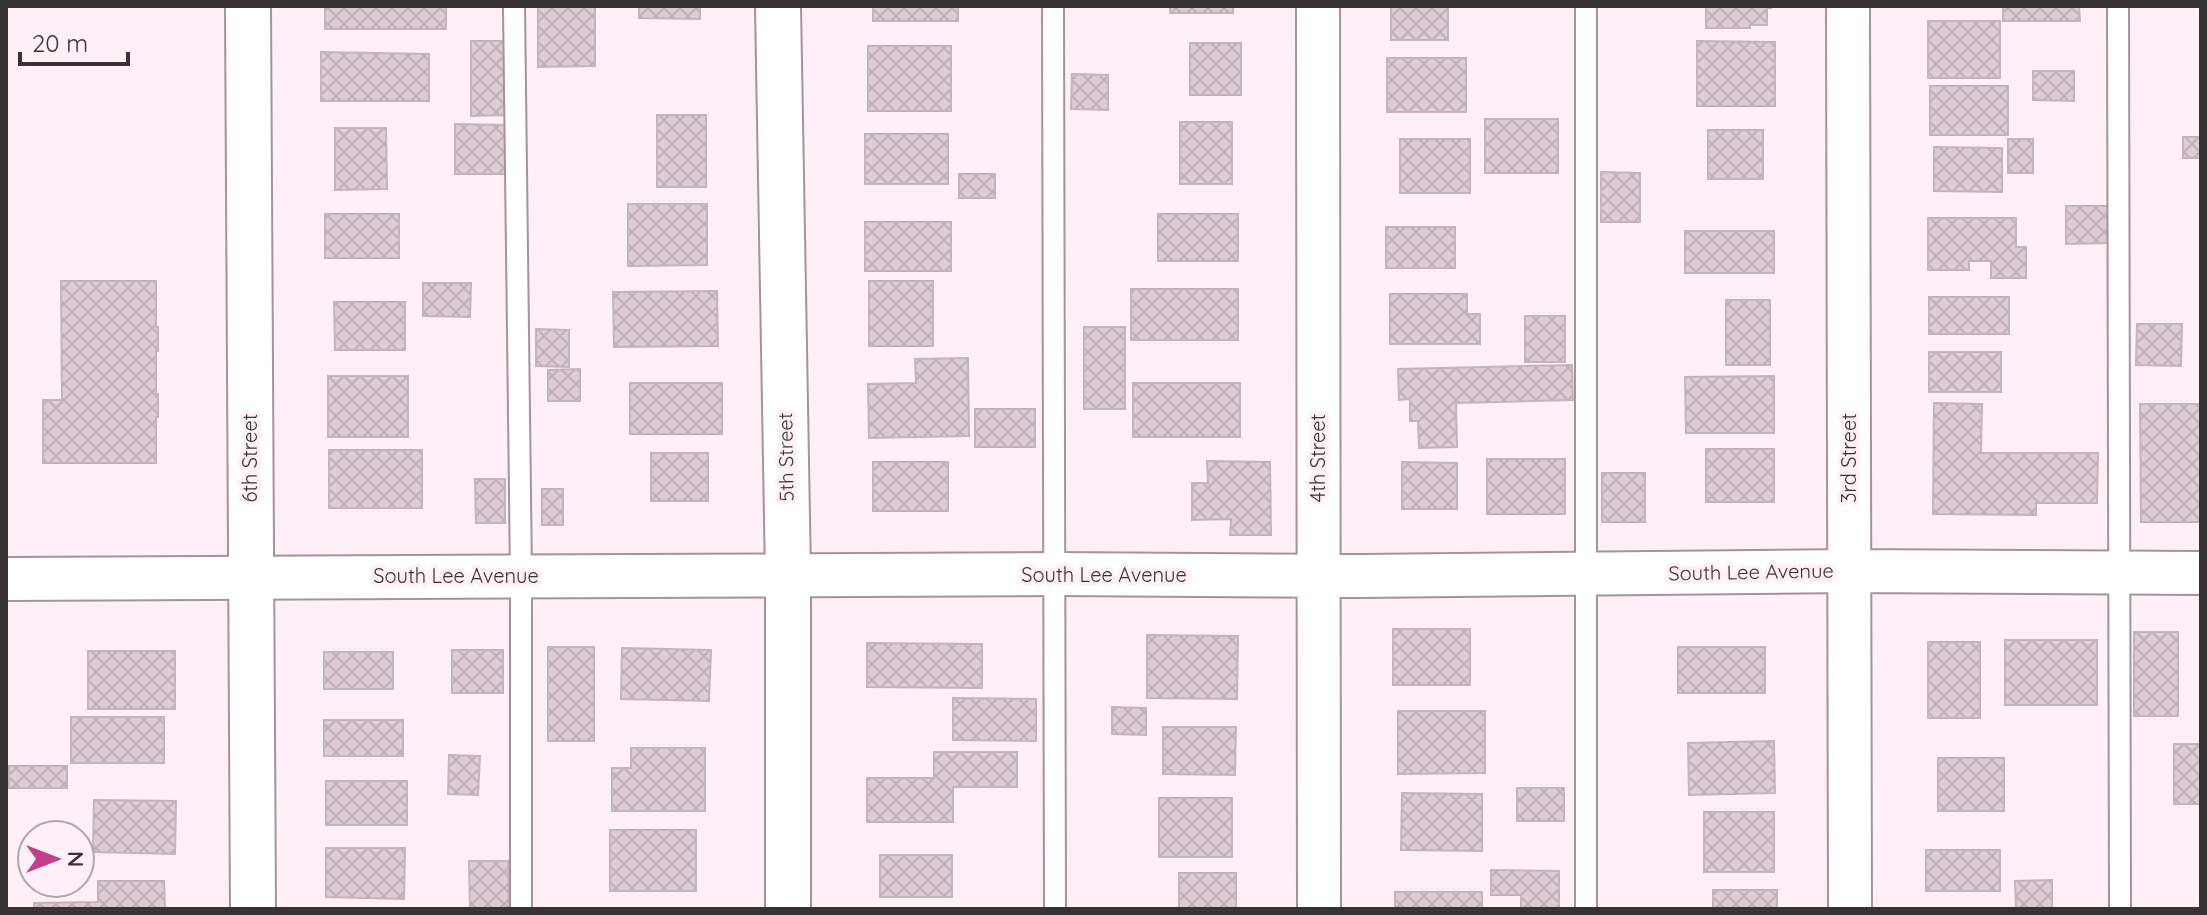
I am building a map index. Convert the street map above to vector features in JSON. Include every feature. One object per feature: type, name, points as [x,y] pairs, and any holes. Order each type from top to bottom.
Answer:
[{"type":"street","name":"6th Street","points":[[248,6],[253,909]]},
{"type":"street","name":"5th Street","points":[[778,6],[788,575],[788,909]]},
{"type":"street","name":"4th Street","points":[[1318,6],[1319,909]]},
{"type":"street","name":"3rd Street","points":[[1848,6],[1850,909]]},
{"type":"street","name":"South Lee Avenue","points":[[6,579],[1055,574],[1318,576],[1849,571],[2201,573]]},
{"type":"lane","points":[[514,6],[521,576],[521,909]]},
{"type":"lane","points":[[1053,6],[1055,909]]},
{"type":"lane","points":[[1586,6],[1586,909]]},
{"type":"lane","points":[[2118,6],[2120,909]]},
{"type":"building","points":[[325,6],[446,6],[446,29],[325,29]]},
{"type":"building","points":[[538,6],[595,6],[595,66],[538,67]]},
{"type":"building","points":[[639,6],[700,6],[700,19],[639,18]]},
{"type":"building","points":[[873,6],[958,6],[958,21],[873,21]]},
{"type":"building","points":[[1170,6],[1233,6],[1233,13],[1170,13]]},
{"type":"building","points":[[1391,6],[1448,6],[1448,40],[1391,40]]},
{"type":"building","points":[[1706,6],[1771,8],[1767,8],[1767,25],[1706,28]]},
{"type":"building","points":[[2003,6],[2079,6],[2080,21],[2003,21]]},
{"type":"building","points":[[1928,21],[2000,21],[2000,78],[1928,78]]},
{"type":"building","points":[[471,41],[508,41],[508,115],[471,116]]},
{"type":"building","points":[[1697,41],[1775,42],[1775,106],[1697,106]]},
{"type":"building","points":[[1190,43],[1241,43],[1241,95],[1190,95]]},
{"type":"building","points":[[868,46],[951,46],[951,111],[868,111]]},
{"type":"building","points":[[321,52],[429,54],[429,101],[321,101]]},
{"type":"building","points":[[1387,58],[1466,58],[1466,112],[1387,112]]},
{"type":"building","points":[[2033,71],[2074,71],[2074,101],[2033,100]]},
{"type":"building","points":[[1072,74],[1108,75],[1108,110],[1071,109]]},
{"type":"building","points":[[1930,86],[2008,86],[2008,135],[1930,135]]},
{"type":"building","points":[[657,115],[706,115],[706,187],[657,187]]},
{"type":"building","points":[[1485,119],[1558,119],[1558,173],[1485,173]]},
{"type":"building","points":[[1180,122],[1232,122],[1232,184],[1180,184]]},
{"type":"building","points":[[455,124],[506,125],[505,174],[455,174]]},
{"type":"building","points":[[335,128],[386,128],[387,189],[335,190]]},
{"type":"building","points":[[1708,130],[1763,130],[1763,179],[1708,179]]},
{"type":"building","points":[[865,134],[948,134],[948,184],[865,184]]},
{"type":"building","points":[[2183,137],[2201,137],[2201,158],[2183,158]]},
{"type":"building","points":[[1400,139],[1470,139],[1470,193],[1400,193]]},
{"type":"building","points":[[2008,139],[2033,139],[2033,173],[2008,173]]},
{"type":"building","points":[[1934,147],[2002,148],[2002,192],[1934,191]]},
{"type":"building","points":[[1601,172],[1640,173],[1640,222],[1601,222]]},
{"type":"building","points":[[959,174],[995,174],[995,198],[959,198]]},
{"type":"building","points":[[628,204],[707,204],[707,265],[628,266]]},
{"type":"building","points":[[2066,206],[2108,206],[2109,243],[2066,244]]},
{"type":"building","points":[[325,214],[399,214],[399,258],[325,258]]},
{"type":"building","points":[[1158,214],[1238,214],[1238,261],[1158,261]]},
{"type":"building","points":[[1928,218],[2016,218],[2016,247],[2026,247],[2026,278],[1991,278],[1991,261],[1969,261],[1969,270],[1928,270]]},
{"type":"building","points":[[865,222],[951,222],[951,271],[865,271]]},
{"type":"building","points":[[1386,227],[1455,227],[1455,268],[1386,268]]},
{"type":"building","points":[[1685,231],[1774,231],[1774,273],[1685,273]]},
{"type":"building","points":[[61,281],[156,281],[156,463],[43,463],[43,400],[62,400]]},
{"type":"building","points":[[869,281],[933,281],[933,346],[869,346]]},
{"type":"building","points":[[423,283],[471,283],[470,317],[423,316]]},
{"type":"building","points":[[1131,289],[1238,289],[1238,340],[1131,340]]},
{"type":"building","points":[[717,291],[718,346],[614,347],[613,292]]},
{"type":"building","points":[[1390,294],[1467,294],[1467,314],[1480,314],[1480,344],[1390,344]]},
{"type":"building","points":[[1929,297],[2009,297],[2009,334],[1929,334]]},
{"type":"building","points":[[1726,300],[1770,300],[1770,365],[1726,365]]},
{"type":"building","points":[[334,302],[405,302],[405,350],[335,350]]},
{"type":"building","points":[[1525,316],[1565,316],[1565,362],[1525,362]]},
{"type":"building","points":[[2137,324],[2182,324],[2181,366],[2136,365]]},
{"type":"building","points":[[1084,327],[1125,327],[1125,409],[1084,409]]},
{"type":"building","points":[[536,329],[569,330],[569,367],[536,366]]},
{"type":"building","points":[[1929,352],[2001,352],[2001,392],[1929,392]]},
{"type":"building","points":[[968,358],[969,436],[869,438],[868,384],[916,383],[915,359]]},
{"type":"building","points":[[1572,365],[1573,400],[1456,403],[1457,447],[1419,448],[1418,421],[1410,421],[1410,399],[1399,400],[1398,369]]},
{"type":"building","points":[[580,369],[580,401],[548,401],[548,370]]},
{"type":"building","points":[[328,376],[408,376],[408,437],[328,437]]},
{"type":"building","points":[[1774,376],[1774,433],[1686,433],[1685,377]]},
{"type":"building","points":[[630,383],[722,383],[722,434],[630,434]]},
{"type":"building","points":[[1133,383],[1240,383],[1240,437],[1133,437]]},
{"type":"building","points":[[1934,403],[1982,404],[1981,453],[2098,453],[2097,503],[2036,503],[2036,515],[1933,514]]},
{"type":"building","points":[[2140,404],[2201,404],[2201,522],[2141,522]]},
{"type":"building","points":[[975,409],[1035,409],[1035,447],[975,447]]},
{"type":"building","points":[[1706,449],[1774,449],[1774,502],[1706,502]]},
{"type":"building","points":[[329,450],[422,450],[422,508],[329,508]]},
{"type":"building","points":[[651,453],[708,453],[708,501],[651,501]]},
{"type":"building","points":[[1487,459],[1565,459],[1565,514],[1487,514]]},
{"type":"building","points":[[1207,461],[1270,462],[1271,535],[1230,535],[1231,519],[1192,520],[1192,483],[1208,483]]},
{"type":"building","points":[[873,462],[948,462],[948,511],[873,511]]},
{"type":"building","points":[[1402,462],[1457,463],[1457,509],[1402,509]]},
{"type":"building","points":[[1602,473],[1645,473],[1645,522],[1602,522]]},
{"type":"building","points":[[475,479],[505,479],[505,523],[476,523]]},
{"type":"building","points":[[542,489],[563,489],[563,525],[542,525]]},
{"type":"building","points":[[1393,629],[1470,629],[1470,685],[1393,685]]},
{"type":"building","points":[[2134,632],[2178,632],[2178,716],[2134,716]]},
{"type":"building","points":[[1147,635],[1238,636],[1237,699],[1147,698]]},
{"type":"building","points":[[2005,640],[2097,640],[2097,705],[2005,705]]},
{"type":"building","points":[[1928,642],[1980,642],[1980,718],[1928,718]]},
{"type":"building","points":[[867,643],[982,644],[982,688],[867,687]]},
{"type":"building","points":[[548,647],[594,647],[594,741],[548,741]]},
{"type":"building","points":[[1678,647],[1765,647],[1765,693],[1678,693]]},
{"type":"building","points":[[622,648],[711,650],[709,701],[621,699]]},
{"type":"building","points":[[452,650],[503,650],[503,693],[452,693]]},
{"type":"building","points":[[88,651],[175,651],[175,709],[88,709]]},
{"type":"building","points":[[324,652],[393,652],[393,689],[324,689]]},
{"type":"building","points":[[953,698],[1036,699],[1036,741],[953,740]]},
{"type":"building","points":[[1112,707],[1146,708],[1146,735],[1112,734]]},
{"type":"building","points":[[1398,711],[1485,711],[1485,773],[1398,774]]},
{"type":"building","points":[[71,717],[164,717],[164,763],[71,763]]},
{"type":"building","points":[[324,720],[403,720],[403,756],[324,756]]},
{"type":"building","points":[[1163,727],[1236,727],[1235,775],[1163,774]]},
{"type":"building","points":[[1774,741],[1775,793],[1689,795],[1688,743]]},
{"type":"building","points":[[2174,744],[2201,744],[2201,804],[2174,804]]},
{"type":"building","points":[[631,748],[705,748],[705,811],[612,811],[612,768],[631,768]]},
{"type":"building","points":[[934,752],[1017,752],[1017,787],[953,787],[953,822],[867,822],[867,778],[934,778]]},
{"type":"building","points":[[449,755],[480,756],[478,795],[448,794]]},
{"type":"building","points":[[1938,758],[2004,758],[2004,811],[1938,811]]},
{"type":"building","points":[[9,766],[67,766],[67,788],[9,788]]},
{"type":"building","points":[[326,781],[407,781],[407,825],[326,825]]},
{"type":"building","points":[[1517,788],[1564,788],[1564,821],[1517,821]]},
{"type":"building","points":[[1402,793],[1482,794],[1482,851],[1401,850]]},
{"type":"building","points":[[1159,798],[1232,798],[1232,857],[1159,857]]},
{"type":"building","points":[[94,800],[176,801],[175,854],[96,852]]},
{"type":"building","points":[[1704,812],[1774,812],[1774,872],[1704,872]]},
{"type":"building","points":[[610,830],[696,830],[696,891],[610,891]]},
{"type":"building","points":[[326,848],[405,848],[404,899],[326,897]]},
{"type":"building","points":[[1926,850],[2000,850],[2000,891],[1926,891]]},
{"type":"building","points":[[880,855],[952,855],[952,897],[880,897]]},
{"type":"building","points":[[469,861],[508,861],[509,909],[470,909]]},
{"type":"building","points":[[1491,870],[1559,871],[1559,909],[1521,909],[1521,895],[1491,895]]},
{"type":"building","points":[[1179,873],[1236,873],[1236,909],[1179,909]]},
{"type":"building","points":[[2052,880],[2052,909],[2016,909],[2015,881]]},
{"type":"building","points":[[98,881],[164,881],[165,909],[34,909],[34,903],[98,902]]},
{"type":"building","points":[[1713,890],[1777,890],[1777,909],[1713,909]]},
{"type":"building","points":[[1395,892],[1482,892],[1482,909],[1395,909]]}]
